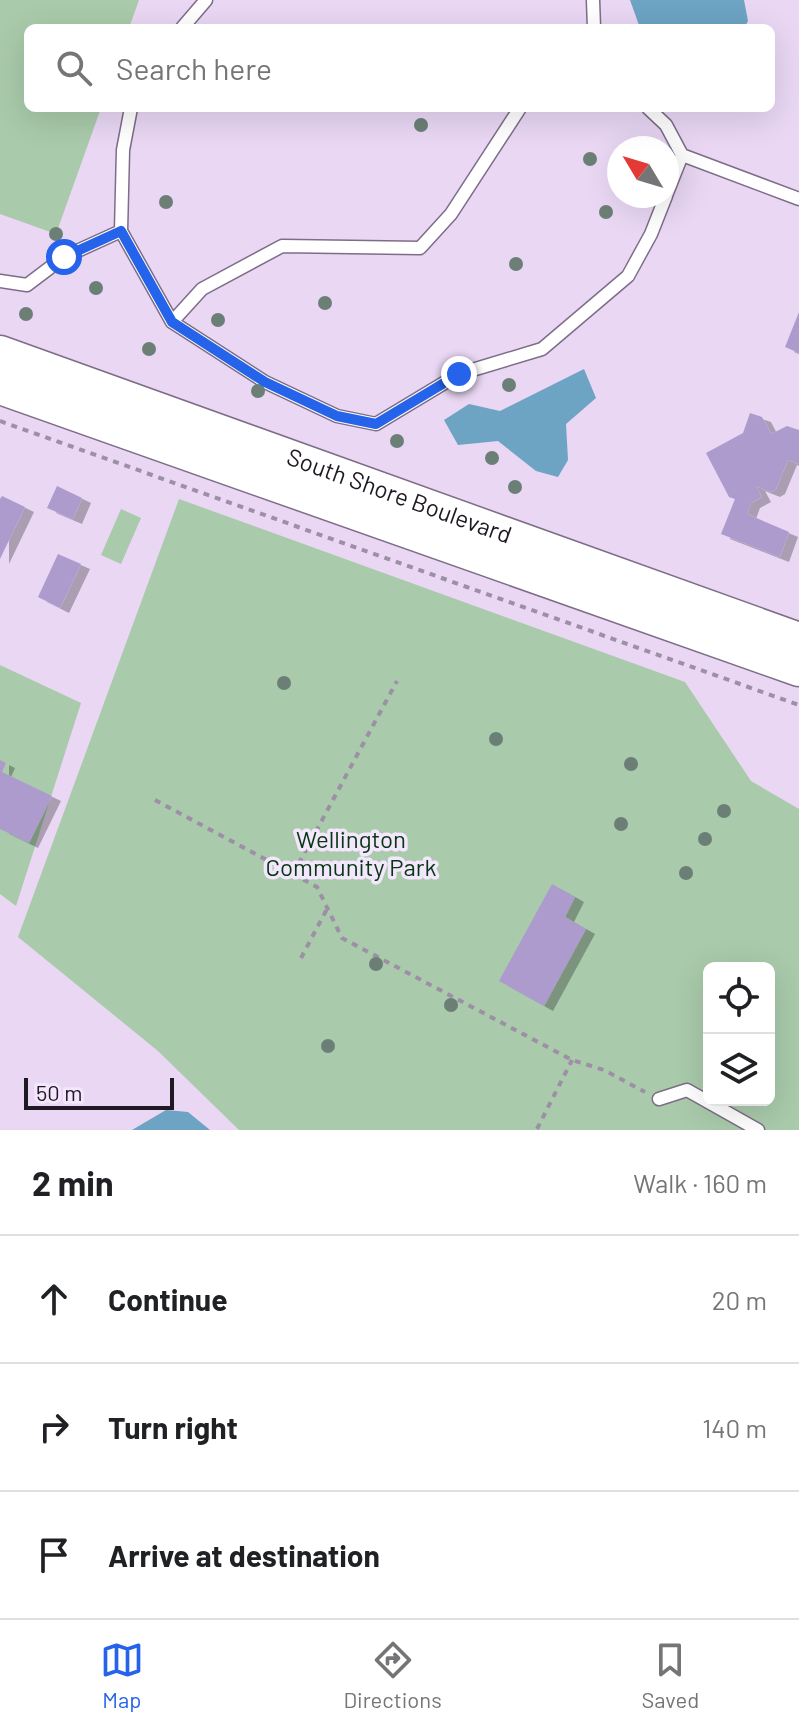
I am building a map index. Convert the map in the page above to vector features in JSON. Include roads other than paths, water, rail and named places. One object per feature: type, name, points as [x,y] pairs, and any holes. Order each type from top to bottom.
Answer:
[{"type":"street","name":"South Shore Boulevard","points":[[0,353],[799,640]]},
{"type":"street","name":"South Shore Boulevard","points":[[0,387],[799,669]]},
{"type":"lane","points":[[185,24],[206,0]]},
{"type":"lane","points":[[593,0],[594,24]]},
{"type":"lane","points":[[130,112],[123,150],[121,231],[172,322],[265,382],[337,416],[376,424],[459,374],[542,349],[628,276],[661,208]]},
{"type":"lane","points":[[172,322],[202,289],[282,246],[420,248],[451,214],[517,112]]},
{"type":"lane","points":[[652,112],[666,125],[682,155],[799,199]]},
{"type":"lane","points":[[679,162],[682,155]]},
{"type":"lane","points":[[0,281],[27,285],[64,257],[121,231]]},
{"type":"lane","points":[[659,1099],[687,1090],[758,1130]]},
{"type":"water","points":[[630,0],[744,0],[748,21],[746,24],[639,24]]},
{"type":"water","points":[[584,369],[596,398],[566,424],[568,460],[558,477],[536,471],[498,441],[458,445],[444,420],[469,404],[500,411]]},
{"type":"water","points":[[166,1110],[188,1112],[210,1130],[132,1130]]},
{"type":"park label","name":"Wellington Community Park","points":[[351,854]]}]
